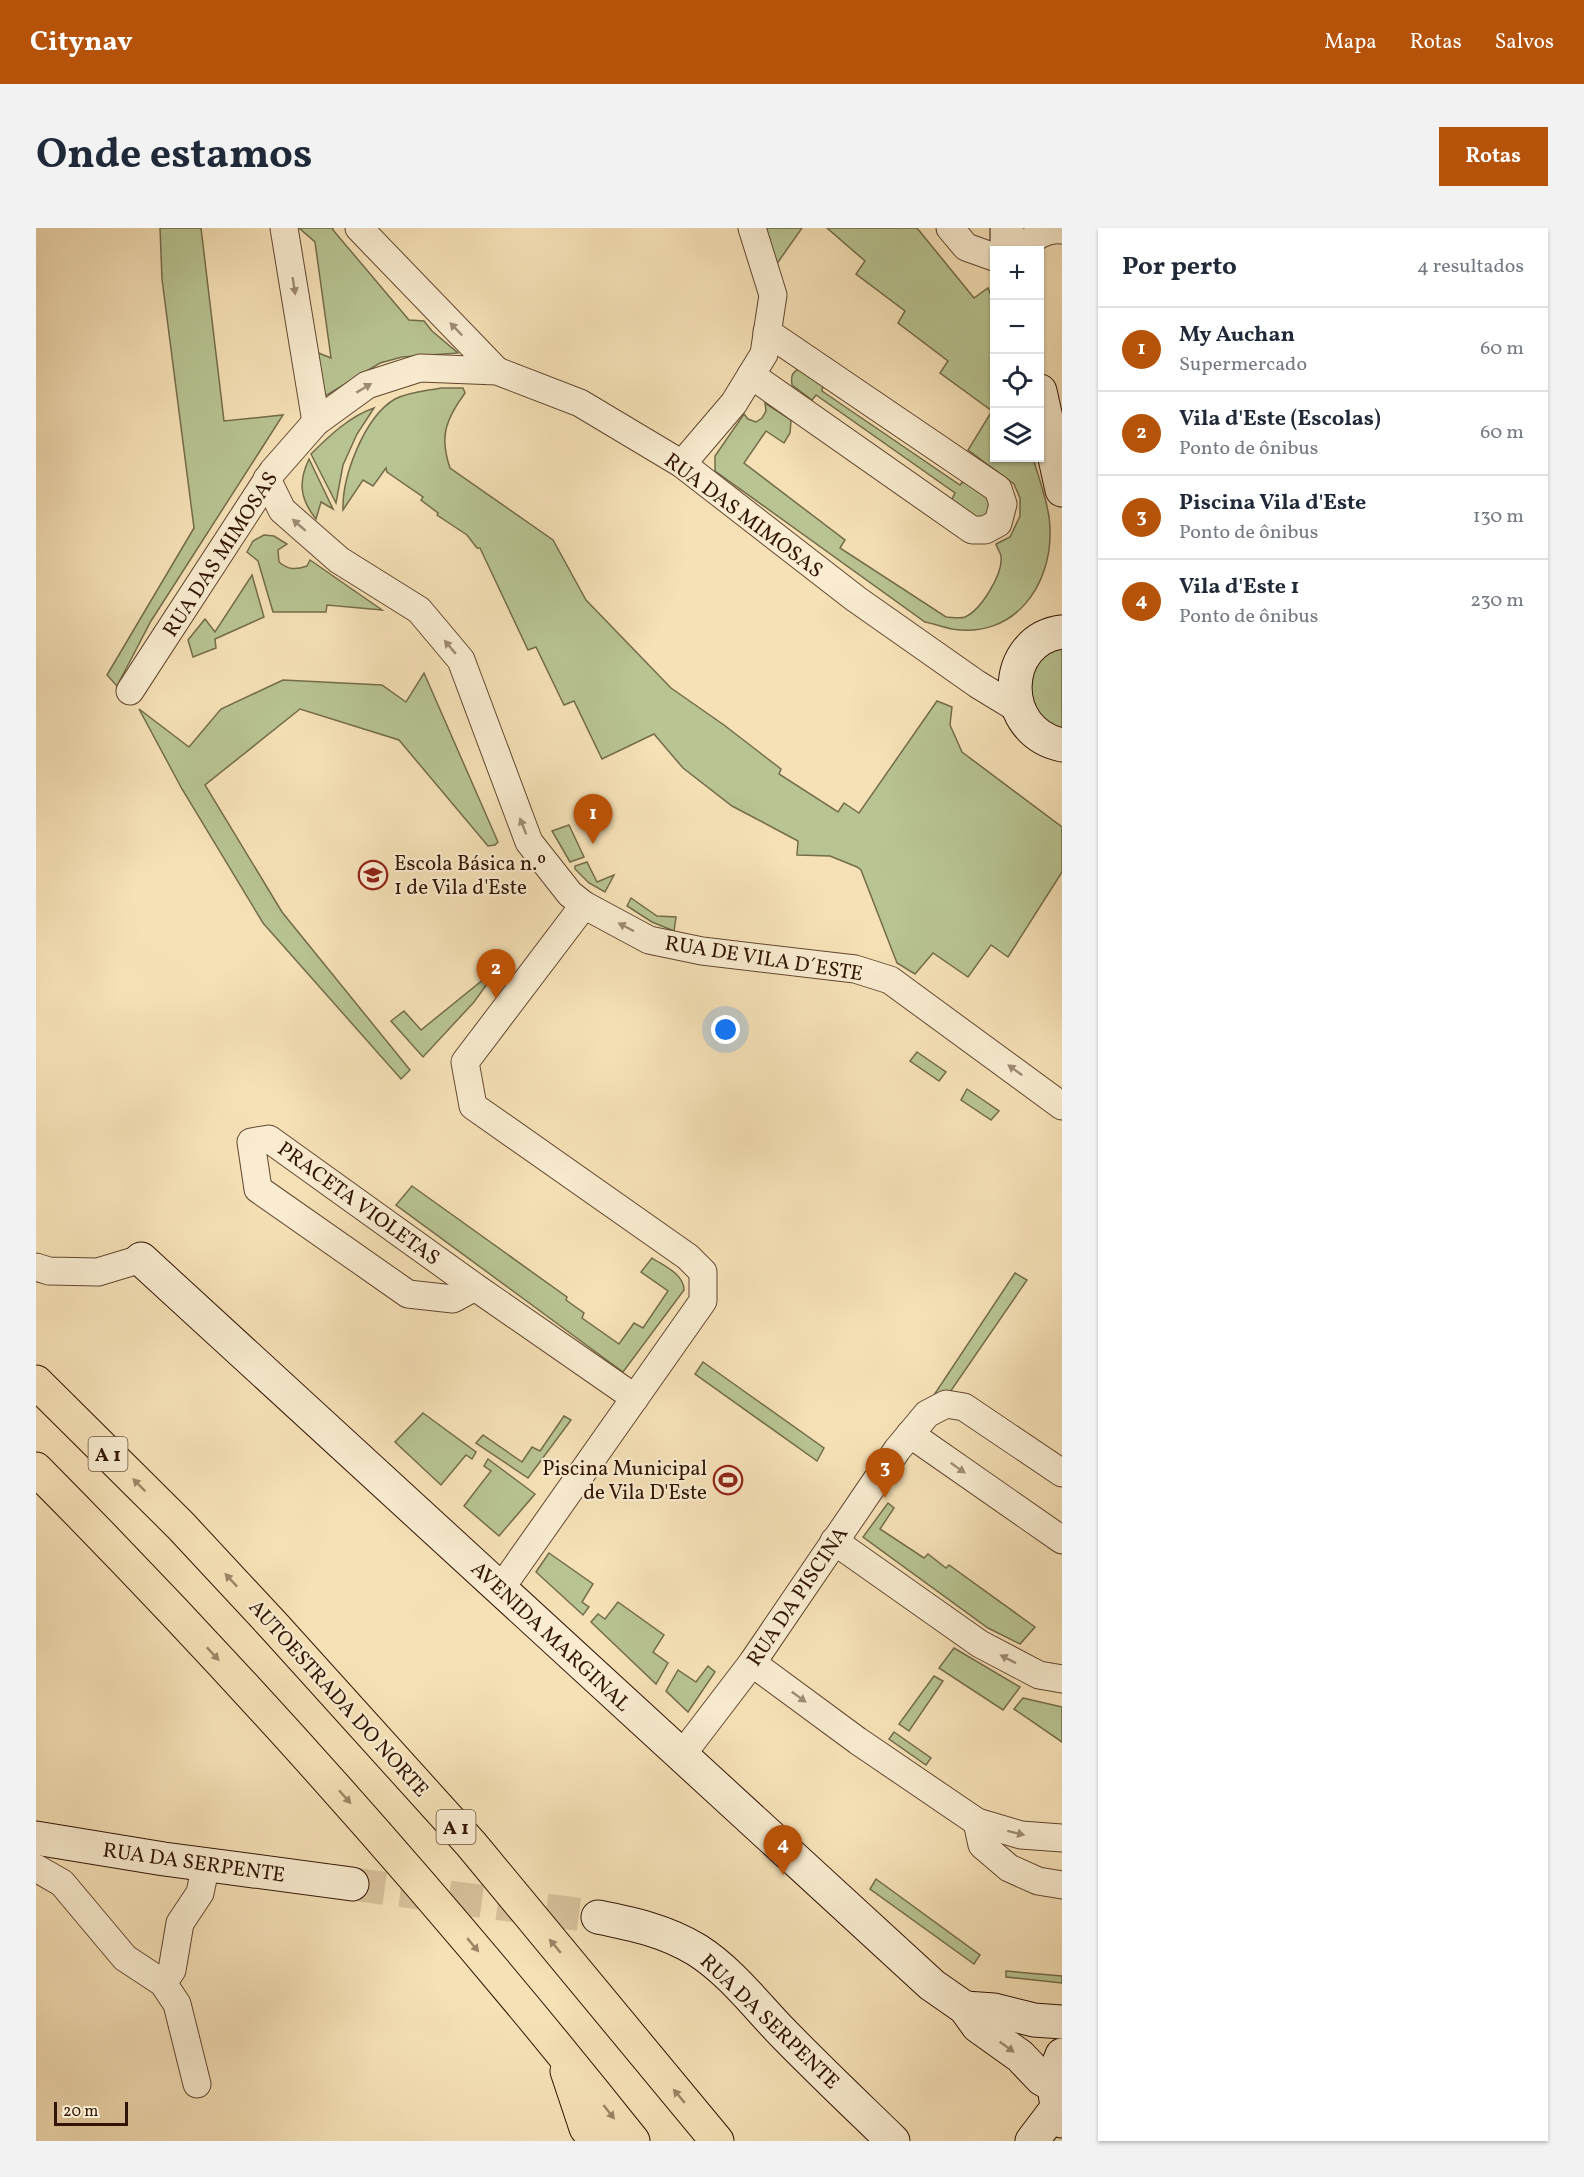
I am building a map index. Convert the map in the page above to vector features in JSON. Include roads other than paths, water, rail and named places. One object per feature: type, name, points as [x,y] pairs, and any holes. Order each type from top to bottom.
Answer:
[{"type":"highway","name":"AUTOESTRADA DO NORTE","points":[[36,1382],[181,1526],[267,1617],[471,1844],[717,2141]]},
{"type":"highway","points":[[36,1469],[131,1564],[305,1752],[426,1889],[633,2141]]},
{"type":"highway","points":[[560,2050],[586,2128],[596,2141]]},
{"type":"street","points":[[284,228],[316,422]]},
{"type":"street","name":"RUA DAS MIMOSAS","points":[[359,228],[497,371]]},
{"type":"street","points":[[682,464],[734,403],[764,354],[772,296],[752,228]]},
{"type":"street","points":[[951,228],[966,247],[990,256]]},
{"type":"street","points":[[1007,228],[1007,246]]},
{"type":"street","points":[[1024,246],[1050,228],[1062,230]]},
{"type":"street","points":[[751,375],[972,530],[985,530],[998,523],[1003,504],[998,489],[767,332]]},
{"type":"street","name":"RUA DAS MIMOSAS","points":[[130,691],[267,479],[316,422],[367,384],[420,368],[497,371],[580,403],[682,464],[856,599],[977,684],[1018,709]]},
{"type":"street","points":[[1044,408],[1062,490]]},
{"type":"street","name":"RUA DE VILA D´ESTE","points":[[267,479],[282,510],[339,560],[419,610],[461,660],[529,842],[570,894],[584,905],[649,940],[702,951],[855,969],[890,980],[1062,1106]]},
{"type":"street","points":[[1060,627],[1039,641],[1025,655],[1017,671],[1014,690],[1018,709],[1027,725],[1042,738],[1062,745]]},
{"type":"street","points":[[977,684],[1017,671]]},
{"type":"street","points":[[501,1588],[703,1301],[703,1272],[688,1257],[473,1106],[465,1062],[584,905]]},
{"type":"street","name":"PRACETA VIOLETAS","points":[[475,1287],[453,1299],[408,1294],[258,1189],[251,1142],[269,1139],[475,1287],[635,1398]]},
{"type":"street","points":[[36,1267],[49,1271],[98,1272],[141,1259]]},
{"type":"street","name":"AVENIDA MARGINAL","points":[[141,1259],[932,1985],[965,2008],[978,2026],[1020,2056],[1042,2079],[1058,2105]]},
{"type":"street","name":"RUA DA PISCINA","points":[[681,1756],[752,1663],[834,1541],[910,1434],[927,1414],[946,1404],[964,1407],[1062,1473]]},
{"type":"street","points":[[910,1434],[1062,1540]]},
{"type":"street","points":[[834,1541],[980,1644],[1039,1675],[1062,1679]]},
{"type":"street","points":[[752,1663],[858,1741],[977,1822],[1021,1835],[1062,1838]]},
{"type":"street","points":[[977,1822],[982,1845],[1009,1868],[1038,1881],[1062,1885]]},
{"type":"street","name":"RUA DA SERPENTE","points":[[36,1838],[352,1884]]},
{"type":"street","points":[[163,1983],[171,1970],[180,1923],[200,1893],[206,1864]]},
{"type":"street","points":[[36,1868],[62,1883],[125,1958],[163,1983],[177,2004],[197,2084]]},
{"type":"street","name":"RUA DA SERPENTE","points":[[598,1917],[639,1925],[669,1935],[697,1950],[732,1978],[783,2033],[892,2141]]},
{"type":"street","points":[[965,2008],[994,2010],[1034,2020],[1062,2022]]},
{"type":"street","points":[[1032,2141],[1058,2105],[1062,2055]]},
{"type":"tunnel","points":[[352,1884],[598,1917]]},
{"type":"place","name":"My Auchan","points":[[593,844]]},
{"type":"place","name":"Escola Básica n.º 1 de Vila d'Este","points":[[373,875]]},
{"type":"place","name":"Vila d'Este (Escolas)","points":[[496,999]]},
{"type":"place","name":"Piscina Municipal de Vila D'Este","points":[[728,1480]]},
{"type":"place","name":"Piscina Vila d'Este","points":[[885,1498]]},
{"type":"place","name":"Vila d'Este 1","points":[[783,1875]]}]
